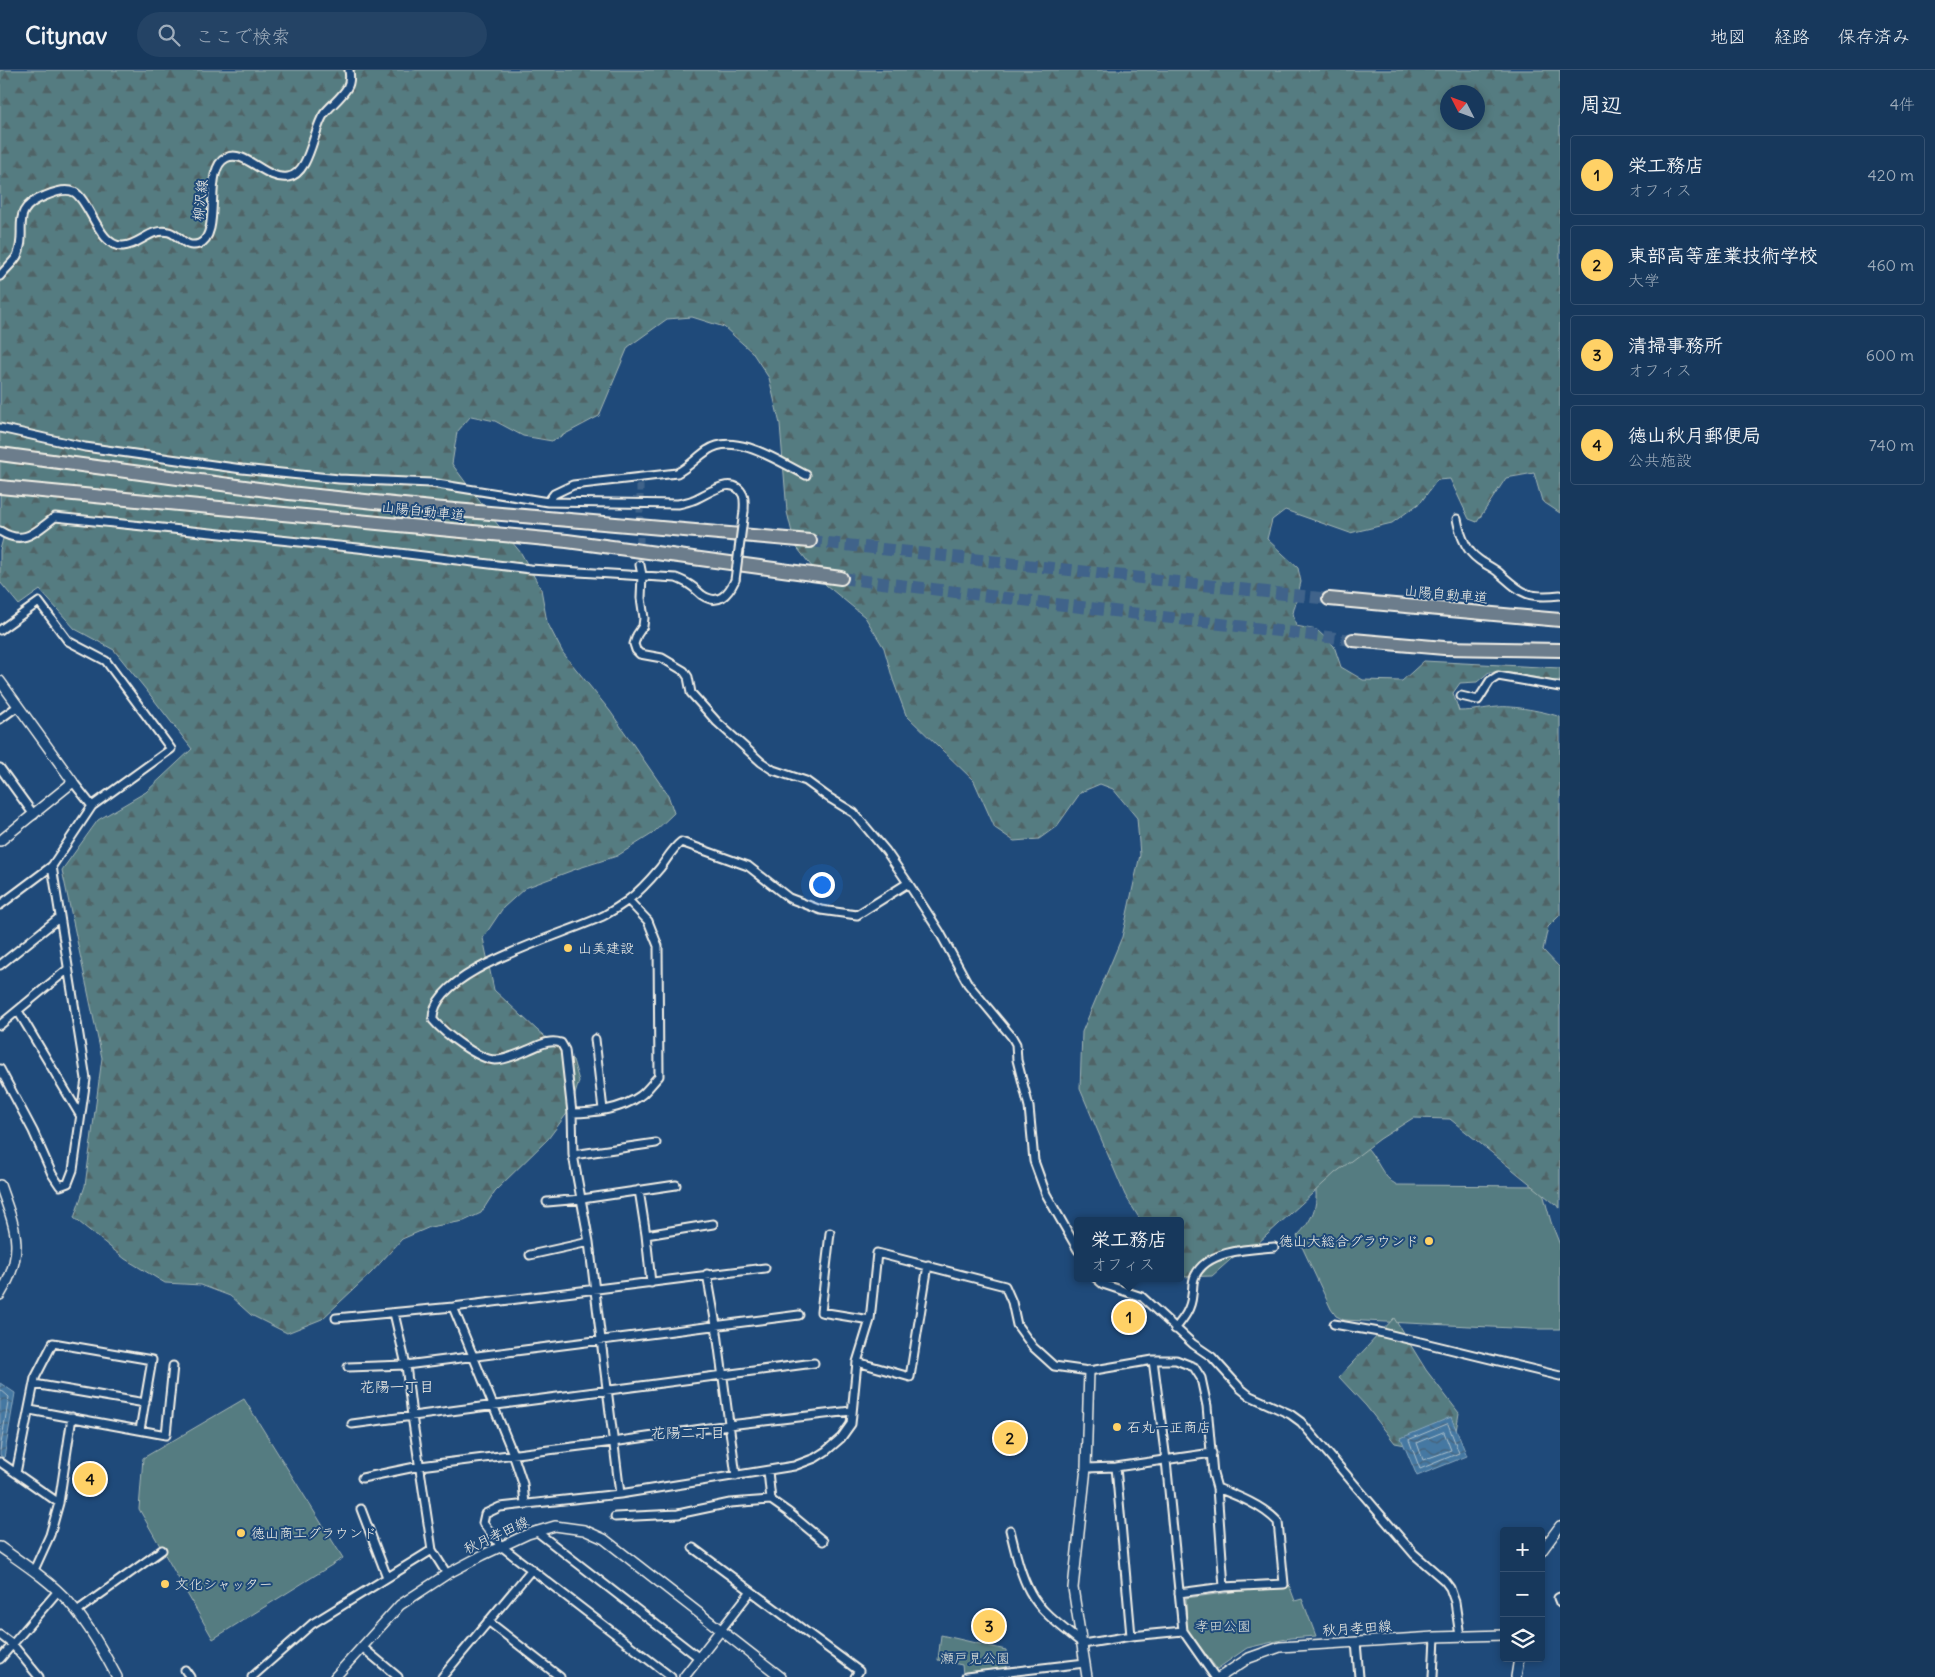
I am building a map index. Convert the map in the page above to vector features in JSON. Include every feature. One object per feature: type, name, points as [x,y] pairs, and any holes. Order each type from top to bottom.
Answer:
[{"type":"highway","name":"山陽自動車道","points":[[0,454],[289,493],[432,508],[810,541]]},
{"type":"highway","name":"山陽自動車道","points":[[0,488],[567,540],[841,578]]},
{"type":"highway","name":"山陽自動車道","points":[[1330,599],[1560,620]]},
{"type":"highway","points":[[1353,640],[1444,648],[1560,650]]},
{"type":"street","name":"柳沢線","points":[[0,276],[17,256],[20,242],[21,218],[26,207],[44,196],[65,190],[74,192],[84,203],[94,223],[114,243],[122,246],[135,243],[155,232],[169,232],[192,246],[201,243],[207,238],[218,165],[224,158],[230,156],[244,158],[272,175],[287,177],[295,175],[309,154],[316,129],[324,114],[348,87],[349,70]]},
{"type":"street","points":[[0,428],[85,447],[242,469],[339,480],[431,483],[548,502],[678,504],[691,501],[719,487],[729,485],[738,489],[743,496],[744,512],[735,580],[730,591],[723,598],[713,600],[703,596],[691,585],[676,578],[530,569],[358,548],[55,517],[34,534],[23,538],[13,538],[0,532]]},
{"type":"street","points":[[548,502],[554,494],[573,485],[640,479],[677,473],[685,469],[708,450],[720,445],[731,444],[762,453],[806,475]]},
{"type":"street","points":[[1458,519],[1460,532],[1472,554],[1496,571],[1516,589],[1533,596],[1560,595]]},
{"type":"street","points":[[640,565],[644,618],[643,626],[634,644],[636,650],[640,654],[662,658],[684,671],[688,677],[691,692],[716,722],[761,762],[773,770],[806,781],[854,813],[886,851],[939,931],[968,984],[1012,1037],[1016,1044],[1017,1060],[1029,1107],[1034,1162],[1046,1194],[1074,1243]]},
{"type":"street","points":[[0,630],[39,602],[68,640],[106,661],[171,749],[92,806],[52,866],[0,905]]},
{"type":"street","points":[[1461,696],[1478,700],[1490,681],[1498,676],[1560,687]]},
{"type":"street","points":[[0,681],[92,806]]},
{"type":"street","points":[[0,719],[18,706]]},
{"type":"street","points":[[2,773],[34,815]]},
{"type":"street","points":[[0,841],[74,782]]},
{"type":"street","points":[[620,1494],[589,1242],[574,1155],[572,1112],[565,1050],[561,1043],[551,1040],[506,1058],[494,1060],[487,1058],[462,1045],[444,1032],[433,1020],[432,1012],[443,993],[485,965],[510,952],[604,916],[628,900],[660,868],[681,842],[748,866],[789,898],[821,910],[857,915],[908,884]]},
{"type":"street","points":[[0,1069],[29,1123],[52,1174],[60,1186],[68,1183],[73,1170],[86,1079],[52,866]]},
{"type":"street","points":[[572,1112],[587,1113],[628,1103],[641,1095],[659,1076],[658,946],[648,921],[628,900]]},
{"type":"street","points":[[0,965],[60,917]]},
{"type":"street","points":[[0,1025],[68,969]]},
{"type":"street","points":[[18,1011],[80,1115]]},
{"type":"street","points":[[595,1039],[603,1110]]},
{"type":"street","points":[[574,1155],[656,1143]]},
{"type":"street","points":[[0,1185],[14,1223],[17,1247],[11,1276],[0,1295]]},
{"type":"street","points":[[546,1202],[582,1199],[676,1185]]},
{"type":"street","points":[[639,1190],[651,1283]]},
{"type":"street","points":[[646,1235],[713,1224]]},
{"type":"street","points":[[830,1233],[821,1312],[870,1320]]},
{"type":"street","points":[[530,1255],[589,1242]]},
{"type":"street","points":[[1175,1329],[1186,1316],[1192,1298],[1194,1277],[1203,1265],[1227,1253],[1274,1247]]},
{"type":"street","points":[[671,1677],[501,1546],[483,1523],[485,1514],[500,1507],[572,1501],[768,1471],[804,1463],[826,1451],[841,1438],[851,1424],[858,1362],[870,1320],[877,1252],[1005,1286],[1012,1302],[1017,1325],[1033,1347],[1054,1366],[1089,1371],[1153,1360],[1176,1360],[1194,1367],[1201,1378],[1207,1406],[1224,1586]]},
{"type":"street","points":[[858,1362],[910,1377],[928,1265]]},
{"type":"street","points":[[336,1318],[452,1307],[765,1268]]},
{"type":"street","points":[[707,1274],[716,1325],[721,1376],[736,1476]]},
{"type":"street","points":[[1101,1282],[1142,1297],[1175,1329],[1212,1357],[1240,1388],[1250,1396],[1290,1414],[1301,1422],[1414,1554],[1444,1580],[1450,1588],[1455,1602],[1460,1636]]},
{"type":"street","points":[[452,1307],[513,1454],[523,1484],[524,1504]]},
{"type":"street","points":[[394,1313],[406,1365],[432,1550],[447,1574]]},
{"type":"street","points":[[348,1367],[406,1365],[800,1316]]},
{"type":"street","points":[[1334,1324],[1379,1332],[1560,1376]]},
{"type":"street","points":[[16,1473],[34,1384],[53,1343],[152,1360],[140,1430]]},
{"type":"street","points":[[1153,1360],[1166,1460],[1183,1631],[1215,1677]]},
{"type":"street","points":[[352,1424],[814,1363]]},
{"type":"street","points":[[30,1410],[166,1435],[173,1366]]},
{"type":"street","points":[[1087,1677],[1073,1588],[1086,1468],[1089,1371]]},
{"type":"street","points":[[34,1384],[145,1403]]},
{"type":"street","points":[[362,1478],[420,1466],[613,1442],[729,1425],[851,1411]]},
{"type":"street","points":[[34,1570],[50,1535],[59,1503],[72,1417]]},
{"type":"street","points":[[1086,1468],[1166,1460],[1212,1452]]},
{"type":"street","points":[[0,1462],[59,1503]]},
{"type":"street","points":[[1116,1466],[1130,1636]]},
{"type":"street","points":[[768,1471],[771,1500]]},
{"type":"street","points":[[1179,1594],[1224,1586],[1284,1584],[1278,1522],[1269,1512],[1216,1488]]},
{"type":"street","points":[[615,1517],[678,1514],[730,1503],[771,1500],[823,1541]]},
{"type":"street","points":[[361,1509],[387,1577]]},
{"type":"street","name":"秋月孝田線","points":[[335,1677],[400,1605],[447,1574],[501,1546],[536,1531],[555,1526],[584,1530],[604,1539],[781,1677]]},
{"type":"street","points":[[1545,1547],[1560,1526]]},
{"type":"street","points":[[1010,1530],[1030,1593],[1039,1604],[1083,1644]]},
{"type":"street","points":[[536,1531],[698,1657]]},
{"type":"street","points":[[0,1547],[34,1570],[58,1591],[77,1612],[96,1638],[117,1677]]},
{"type":"street","points":[[692,1548],[859,1671],[855,1677]]},
{"type":"street","points":[[77,1612],[162,1550]]},
{"type":"street","points":[[252,1677],[312,1624],[432,1550]]},
{"type":"street","points":[[446,1675],[532,1569]]},
{"type":"street","points":[[0,1660],[58,1591]]},
{"type":"street","points":[[684,1677],[751,1591]]},
{"type":"street","points":[[1560,1596],[1558,1598],[1560,1603]]},
{"type":"street","points":[[488,1621],[560,1677]]},
{"type":"street","points":[[1083,1644],[1130,1636],[1183,1631]]},
{"type":"street","points":[[0,1635],[13,1645],[39,1677]]},
{"type":"street","name":"秋月孝田線","points":[[1220,1677],[1249,1658],[1280,1647],[1435,1637],[1500,1635]]},
{"type":"street","points":[[1433,1677],[1435,1637]]},
{"type":"street","points":[[1356,1642],[1359,1677]]},
{"type":"street","points":[[362,1647],[398,1677]]},
{"type":"street","points":[[1516,1677],[1518,1662]]},
{"type":"street","points":[[966,1677],[1085,1663]]},
{"type":"street","points":[[185,1670],[190,1677]]},
{"type":"green space","points":[[0,70],[1560,70],[1560,513],[1542,501],[1534,473],[1506,478],[1477,522],[1469,519],[1450,479],[1437,480],[1421,502],[1392,523],[1350,533],[1285,510],[1272,520],[1267,539],[1298,568],[1301,582],[1293,613],[1296,626],[1317,630],[1334,646],[1341,667],[1363,680],[1402,681],[1424,661],[1560,668],[1560,680],[1554,681],[1511,673],[1489,672],[1477,682],[1460,683],[1453,693],[1459,711],[1511,707],[1539,711],[1560,717],[1560,915],[1548,927],[1543,950],[1560,968],[1560,1208],[1450,1119],[1413,1118],[1380,1139],[1335,1173],[1256,1245],[1238,1253],[1212,1276],[1184,1277],[1184,1217],[1139,1217],[1125,1195],[1080,1089],[1082,1032],[1122,937],[1140,855],[1137,818],[1113,789],[1100,784],[1081,792],[1057,826],[1039,839],[1014,841],[995,828],[974,781],[906,715],[884,648],[865,617],[826,585],[795,545],[787,512],[780,424],[769,378],[752,352],[724,327],[692,317],[667,319],[628,347],[599,416],[552,441],[523,436],[495,421],[471,416],[457,432],[452,464],[521,553],[541,589],[547,622],[563,653],[610,711],[668,795],[674,813],[652,834],[617,856],[525,888],[503,908],[483,938],[494,990],[573,1060],[579,1081],[571,1108],[548,1139],[495,1191],[481,1213],[464,1221],[430,1227],[402,1239],[371,1273],[322,1319],[287,1333],[251,1315],[230,1296],[201,1285],[165,1283],[125,1259],[74,1218],[85,1186],[102,1058],[62,870],[98,820],[146,792],[192,749],[114,650],[75,629],[40,590],[19,605],[0,582],[0,550],[4,535],[0,534]]},
{"type":"green space","name":"徳山大総合グラウンド","points":[[1365,1146],[1387,1177],[1397,1185],[1541,1186],[1551,1222],[1560,1245],[1560,1329],[1344,1320],[1336,1316],[1297,1236],[1307,1225],[1313,1213],[1316,1199],[1315,1184]]},
{"type":"green space","points":[[1394,1318],[1426,1370],[1459,1413],[1455,1437],[1426,1449],[1395,1443],[1366,1406],[1339,1377]]},
{"type":"green space","name":"徳山商工グラウンド","points":[[244,1399],[343,1558],[213,1639],[139,1509],[143,1458]]},
{"type":"green space","name":"孝田公園","points":[[1289,1585],[1295,1601],[1302,1599],[1316,1636],[1290,1638],[1247,1648],[1217,1669],[1187,1629],[1186,1598]]},
{"type":"green space","name":"瀬戸見公園","points":[[941,1635],[1006,1650],[1007,1669],[963,1674],[962,1665],[938,1660]]},
{"type":"water","points":[[0,1383],[15,1393],[4,1458],[0,1455]]},
{"type":"water","points":[[1451,1417],[1467,1456],[1417,1476],[1401,1438]]},
{"type":"tunnel","points":[[640,482],[640,565]]},
{"type":"tunnel","points":[[810,541],[1329,599]]},
{"type":"tunnel","points":[[841,578],[1353,640]]},
{"type":"place","name":"山美建設","points":[[568,948]]},
{"type":"place","name":"徳山大総合グラウンド","points":[[1429,1241]]},
{"type":"place","name":"栄工務店","points":[[1129,1317]]},
{"type":"place","name":"石丸一正商店","points":[[1117,1427]]},
{"type":"place","name":"東部高等産業技術学校","points":[[1010,1438]]},
{"type":"place","name":"徳山秋月郵便局","points":[[90,1479]]},
{"type":"place","name":"徳山商工グラウンド","points":[[241,1533]]},
{"type":"place","name":"文化シャッター","points":[[165,1584]]},
{"type":"place","name":"清掃事務所","points":[[989,1626]]},
{"type":"district","name":"花陽一丁目","points":[[397,1387]]},
{"type":"district","name":"花陽二丁目","points":[[688,1433]]}]
